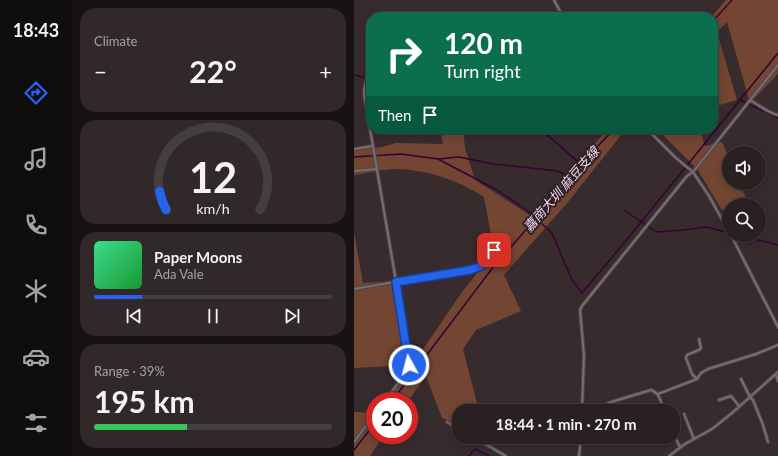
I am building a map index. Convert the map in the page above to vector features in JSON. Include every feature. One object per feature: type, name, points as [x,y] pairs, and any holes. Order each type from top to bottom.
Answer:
[{"type":"lane","points":[[554,0],[560,12]]},
{"type":"lane","points":[[582,404],[584,355],[580,310],[582,306],[687,176],[693,172],[778,65]]},
{"type":"lane","points":[[366,81],[364,90],[366,102]]},
{"type":"lane","points":[[750,100],[766,109],[771,114],[778,115]]},
{"type":"lane","points":[[371,134],[409,365],[408,370],[392,392]]},
{"type":"lane","points":[[652,134],[676,158],[693,172],[710,196],[722,219]]},
{"type":"lane","points":[[354,149],[373,146]]},
{"type":"lane","points":[[354,171],[377,169]]},
{"type":"lane","points":[[735,242],[778,327]]},
{"type":"lane","points":[[354,289],[470,270],[481,266],[494,250]]},
{"type":"lane","points":[[697,379],[692,374],[686,358],[688,355],[699,350],[699,339]]},
{"type":"lane","points":[[658,394],[697,379],[701,373],[708,369],[756,354],[778,345]]},
{"type":"lane","points":[[669,456],[673,455],[680,447],[712,429],[778,372]]},
{"type":"lane","points":[[776,375],[778,381]]},
{"type":"lane","points":[[741,379],[750,397],[754,400],[768,442]]},
{"type":"lane","points":[[607,404],[651,390],[658,394],[662,404]]},
{"type":"lane","points":[[719,400],[731,396],[739,406]]},
{"type":"lane","points":[[684,414],[694,439]]},
{"type":"lane","points":[[447,422],[452,425]]},
{"type":"lane","points":[[354,442],[366,426]]},
{"type":"lane","points":[[485,444],[506,456]]},
{"type":"lane","points":[[579,456],[580,444]]},
{"type":"shaded area","points":[[726,0],[778,0],[778,74],[750,103],[727,22],[718,31],[718,12],[715,12]]},
{"type":"shaded area","points":[[718,35],[737,100],[718,106]]},
{"type":"shaded area","points":[[441,134],[464,134],[465,148],[475,180],[533,217],[574,166],[603,134],[622,134],[568,202],[504,275],[521,311],[476,330],[463,349],[477,404],[452,404],[452,422],[442,418],[426,376],[414,392],[390,392],[412,365],[354,368],[354,232],[363,283],[395,281],[413,364],[462,292],[494,252],[484,197],[474,191],[453,181],[420,171],[397,169],[354,175],[354,150],[382,147],[396,143],[443,144]]},
{"type":"shaded area","points":[[662,134],[701,134],[705,146],[722,142],[724,146],[722,146],[722,190],[742,190],[746,198],[722,198],[722,210],[697,169]]},
{"type":"shaded area","points":[[354,412],[366,413],[366,444],[378,444],[370,456],[354,456]]},
{"type":"waterway","name":"嘉南大圳 麻豆支線","points":[[718,15],[732,0]]},
{"type":"waterway","points":[[718,127],[778,53]]},
{"type":"waterway","points":[[354,75],[366,78]]},
{"type":"waterway","points":[[740,100],[778,118]]},
{"type":"waterway","points":[[545,134],[581,164]]},
{"type":"waterway","name":"嘉南大圳 麻豆支線","points":[[399,392],[494,266],[571,179],[581,164],[609,134]]},
{"type":"waterway","points":[[438,159],[497,190],[528,211],[552,233],[572,280],[582,293],[712,134]]},
{"type":"waterway","points":[[354,157],[401,154],[438,159],[459,157],[493,164],[558,171],[571,179]]},
{"type":"waterway","points":[[624,210],[656,232],[706,227],[722,231]]},
{"type":"waterway","points":[[766,242],[778,245]]},
{"type":"waterway","name":"嘉南大圳 麻豆支線","points":[[354,450],[366,435]]},
{"type":"waterway","points":[[469,456],[475,449],[489,456]]},
{"type":"route","points":[[409,365],[396,282],[470,270],[481,266],[494,250]]}]
